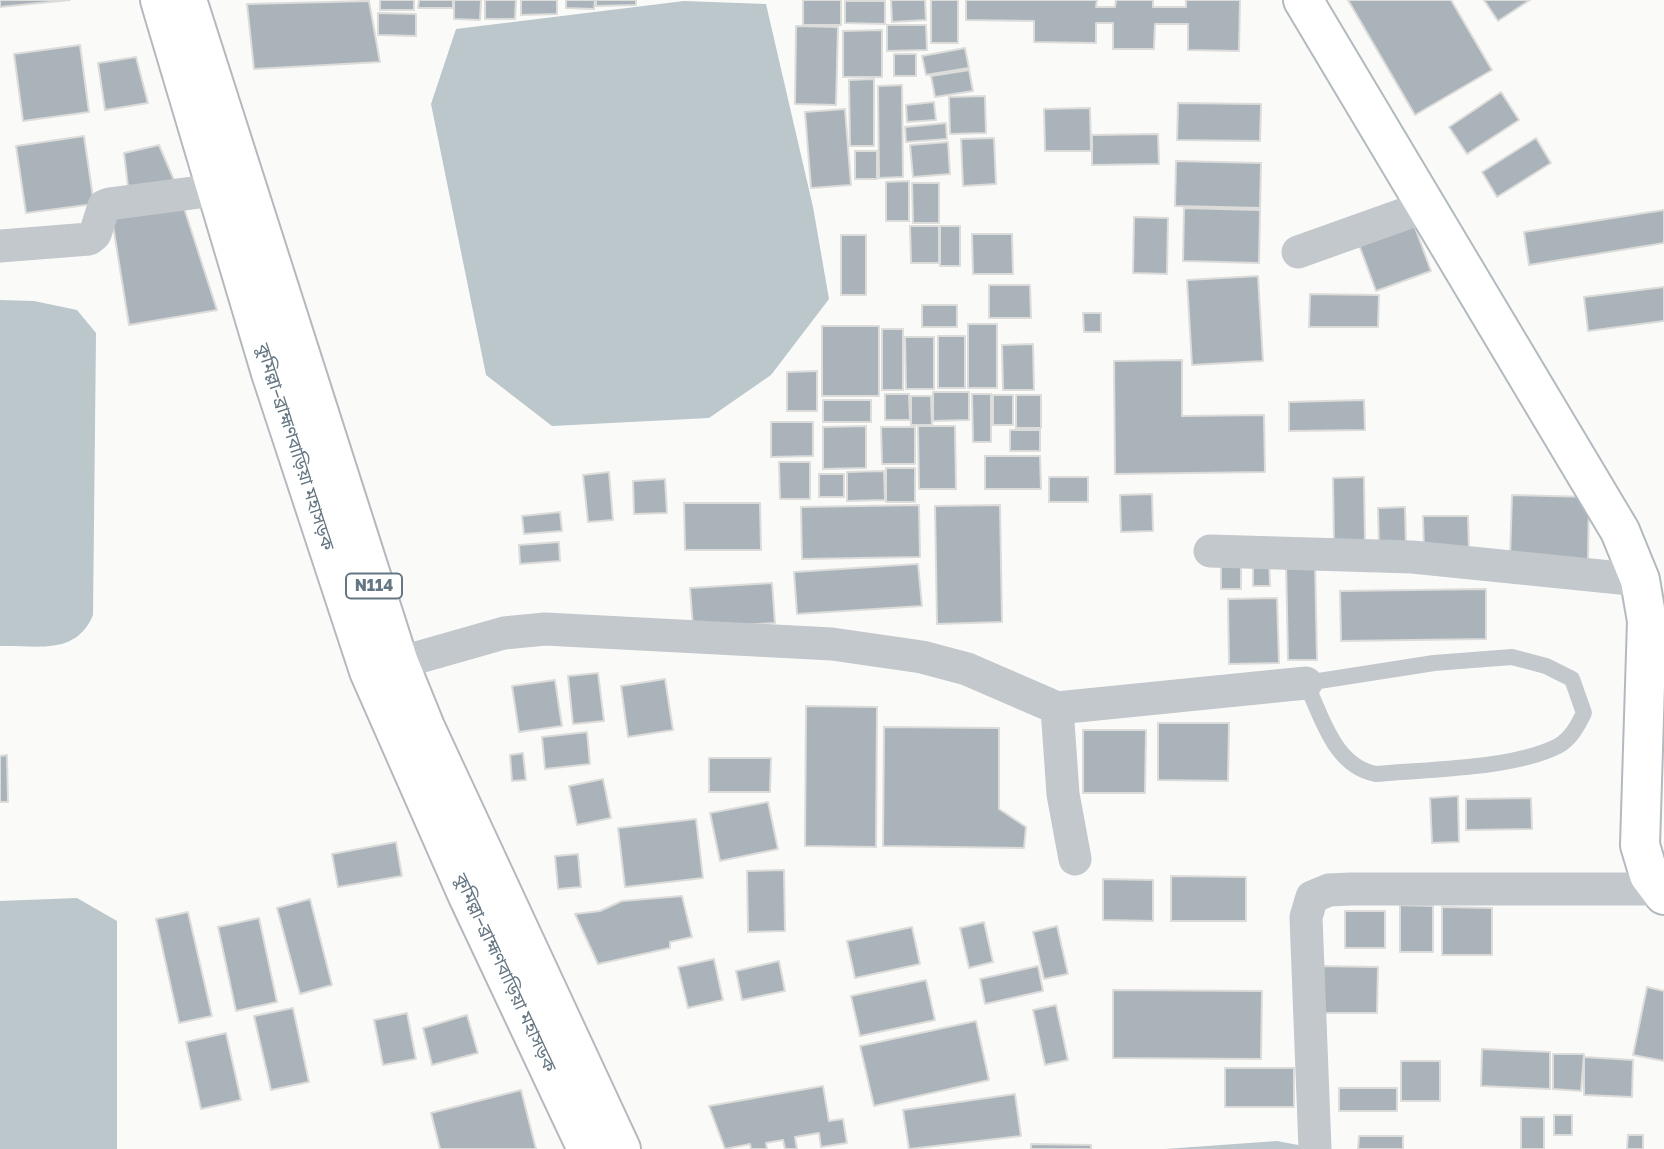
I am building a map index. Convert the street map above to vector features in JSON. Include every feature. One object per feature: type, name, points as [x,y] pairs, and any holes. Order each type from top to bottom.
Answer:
[{"type":"main road","name":"কুমিল্লা–ব্রাহ্মণবাড়িয়া মহাসড়ক","points":[[160,0],[215,190],[315,514],[384,667],[468,896],[587,1149]]},
{"type":"main road","name":"N114","points":[[187,0],[384,667],[425,727],[621,1149]]},
{"type":"main road","points":[[1303,0],[1620,531],[1640,580],[1647,621],[1640,845],[1643,862],[1660,892]]},
{"type":"street","points":[[0,246],[89,239],[95,234],[104,206],[108,204],[215,190]]},
{"type":"street","points":[[1298,252],[1427,206]]},
{"type":"street","points":[[1210,551],[1412,557],[1640,580]]},
{"type":"street","points":[[384,667],[504,633],[545,629],[832,644],[922,657],[967,669],[1057,708],[1306,683]]},
{"type":"street","points":[[1057,708],[1063,794],[1075,859]]},
{"type":"street","points":[[1315,1149],[1306,917],[1312,897],[1329,890],[1351,889],[1660,892]]},
{"type":"lane","points":[[1512,657],[1546,666],[1572,679],[1584,713],[1576,729],[1560,745],[1531,755],[1501,762],[1376,774],[1358,771],[1341,754],[1306,683],[1434,663],[1512,657]]},
{"type":"shaded area","points":[[684,1],[766,4],[813,207],[829,299],[771,375],[709,418],[552,426],[486,375],[431,104],[456,29]]},
{"type":"shaded area","points":[[0,300],[34,301],[77,310],[96,333],[93,615],[86,628],[76,637],[54,646],[0,646]]},
{"type":"shaded area","points":[[77,898],[117,921],[117,1149],[0,1149],[0,901]]},
{"type":"shaded area","points":[[1277,1141],[1298,1145],[1300,1149],[1165,1149]]},
{"type":"building","points":[[0,0],[70,0],[0,7]]},
{"type":"building","points":[[380,0],[414,0],[414,10],[380,10]]},
{"type":"building","points":[[419,0],[453,0],[453,8],[418,8]]},
{"type":"building","points":[[454,0],[481,0],[480,20],[454,19]]},
{"type":"building","points":[[485,0],[516,0],[515,19],[485,19]]},
{"type":"building","points":[[521,0],[557,0],[557,14],[521,15]]},
{"type":"building","points":[[566,0],[595,0],[594,9],[566,8]]},
{"type":"building","points":[[596,0],[636,0],[636,5],[596,6]]},
{"type":"building","points":[[803,0],[841,0],[841,25],[803,25]]},
{"type":"building","points":[[891,0],[925,0],[926,20],[892,22]]},
{"type":"building","points":[[931,0],[958,0],[958,43],[931,43]]},
{"type":"building","points":[[966,0],[1097,0],[1096,7],[1115,7],[1116,0],[1153,0],[1153,7],[1186,7],[1186,0],[1240,0],[1239,51],[1188,50],[1188,24],[1155,24],[1154,49],[1113,49],[1113,23],[1096,23],[1096,43],[1034,42],[1034,21],[966,20]]},
{"type":"building","points":[[1348,0],[1451,0],[1492,70],[1415,115]]},
{"type":"building","points":[[1484,0],[1530,0],[1498,21]]},
{"type":"building","points":[[369,1],[380,62],[254,69],[247,4]]},
{"type":"building","points":[[845,1],[885,1],[885,24],[845,23]]},
{"type":"building","points":[[378,13],[416,14],[416,36],[378,35]]},
{"type":"building","points":[[887,25],[926,25],[927,50],[887,51]]},
{"type":"building","points":[[796,26],[838,27],[836,105],[795,104]]},
{"type":"building","points":[[882,30],[882,77],[843,77],[843,31]]},
{"type":"building","points":[[80,45],[89,112],[23,121],[14,54]]},
{"type":"building","points":[[965,48],[969,68],[926,75],[922,56]]},
{"type":"building","points":[[894,54],[916,54],[916,76],[894,76]]},
{"type":"building","points":[[136,57],[148,103],[105,110],[98,63]]},
{"type":"building","points":[[969,70],[973,91],[935,97],[931,76]]},
{"type":"building","points":[[874,79],[874,146],[850,146],[849,80]]},
{"type":"building","points":[[902,85],[903,177],[879,178],[878,86]]},
{"type":"building","points":[[1501,92],[1519,120],[1467,154],[1449,127]]},
{"type":"building","points":[[985,96],[986,133],[950,134],[949,97]]},
{"type":"building","points":[[934,102],[936,120],[907,122],[906,105]]},
{"type":"building","points":[[1178,103],[1261,104],[1260,141],[1177,140]]},
{"type":"building","points":[[1090,108],[1091,151],[1045,151],[1044,109]]},
{"type":"building","points":[[845,109],[851,185],[811,188],[805,112]]},
{"type":"building","points":[[946,123],[947,139],[906,142],[905,127]]},
{"type":"building","points":[[1158,134],[1159,164],[1092,165],[1092,135]]},
{"type":"building","points":[[84,136],[94,204],[26,213],[16,146]]},
{"type":"building","points":[[994,138],[996,184],[963,186],[961,139]]},
{"type":"building","points":[[1536,138],[1551,163],[1497,197],[1482,172]]},
{"type":"building","points":[[948,142],[950,174],[913,177],[910,145]]},
{"type":"building","points":[[159,145],[177,187],[129,195],[124,153]]},
{"type":"building","points":[[855,151],[877,151],[877,179],[855,179]]},
{"type":"building","points":[[1176,161],[1261,163],[1260,208],[1175,206]]},
{"type":"building","points":[[909,181],[909,221],[886,221],[886,182]]},
{"type":"building","points":[[912,183],[939,183],[939,223],[913,223]]},
{"type":"building","points":[[184,208],[217,310],[129,325],[111,213]]},
{"type":"building","points":[[1184,208],[1260,210],[1259,263],[1183,261]]},
{"type":"building","points":[[1664,210],[1664,243],[1529,265],[1524,232]]},
{"type":"building","points":[[1134,217],[1168,218],[1167,274],[1133,273]]},
{"type":"building","points":[[1413,222],[1431,271],[1376,291],[1358,242]]},
{"type":"building","points":[[910,226],[939,226],[939,263],[911,263]]},
{"type":"building","points":[[940,226],[960,226],[960,266],[940,266]]},
{"type":"building","points":[[972,234],[1012,234],[1013,274],[973,274]]},
{"type":"building","points":[[841,235],[866,235],[866,295],[841,295]]},
{"type":"building","points":[[1258,276],[1263,361],[1192,365],[1187,280]]},
{"type":"building","points":[[989,285],[1030,285],[1031,318],[989,318]]},
{"type":"building","points":[[1664,287],[1664,321],[1588,331],[1584,297]]},
{"type":"building","points":[[1310,294],[1379,295],[1378,327],[1309,327]]},
{"type":"building","points":[[922,305],[957,305],[957,327],[922,327]]},
{"type":"building","points":[[1083,313],[1101,313],[1101,332],[1084,332]]},
{"type":"building","points":[[968,324],[997,324],[997,388],[968,388]]},
{"type":"building","points":[[822,326],[879,326],[879,396],[822,396]]},
{"type":"building","points":[[882,329],[903,329],[903,390],[882,390]]},
{"type":"building","points":[[938,336],[965,336],[965,388],[938,388]]},
{"type":"building","points":[[905,337],[934,337],[934,389],[906,389]]},
{"type":"building","points":[[1033,344],[1034,390],[1003,390],[1002,345]]},
{"type":"building","points":[[1182,360],[1182,416],[1264,415],[1265,472],[1115,474],[1114,361]]},
{"type":"building","points":[[817,371],[817,411],[787,411],[787,372]]},
{"type":"building","points":[[933,392],[969,392],[969,420],[933,421]]},
{"type":"building","points":[[885,394],[909,394],[910,420],[885,420]]},
{"type":"building","points":[[972,394],[991,394],[991,442],[973,442]]},
{"type":"building","points":[[993,395],[1013,395],[1013,425],[993,425]]},
{"type":"building","points":[[1016,395],[1041,395],[1041,428],[1016,428]]},
{"type":"building","points":[[911,396],[931,396],[932,425],[911,425]]},
{"type":"building","points":[[823,400],[871,400],[871,422],[823,422]]},
{"type":"building","points":[[1364,400],[1365,430],[1289,431],[1289,402]]},
{"type":"building","points":[[771,422],[813,422],[813,456],[771,457]]},
{"type":"building","points":[[866,426],[866,468],[823,469],[823,427]]},
{"type":"building","points":[[918,426],[955,426],[956,489],[919,489]]},
{"type":"building","points":[[881,427],[915,427],[915,464],[882,464]]},
{"type":"building","points":[[1010,430],[1040,430],[1040,451],[1010,451]]},
{"type":"building","points":[[985,456],[1040,456],[1041,489],[985,489]]},
{"type":"building","points":[[779,462],[810,462],[810,499],[780,499]]},
{"type":"building","points":[[886,468],[915,468],[915,502],[886,502]]},
{"type":"building","points":[[884,471],[885,500],[847,501],[847,472]]},
{"type":"building","points":[[609,472],[613,520],[588,522],[583,475]]},
{"type":"building","points":[[819,474],[844,474],[844,497],[819,497]]},
{"type":"building","points":[[1049,477],[1088,477],[1088,502],[1049,502]]},
{"type":"building","points":[[1364,477],[1365,544],[1334,545],[1333,478]]},
{"type":"building","points":[[665,479],[667,513],[634,514],[633,481]]},
{"type":"building","points":[[1152,494],[1153,531],[1121,532],[1120,495]]},
{"type":"building","points":[[1512,495],[1589,497],[1588,561],[1510,558]]},
{"type":"building","points":[[684,503],[760,503],[761,550],[685,550]]},
{"type":"building","points":[[919,505],[920,557],[802,559],[801,507]]},
{"type":"building","points":[[1000,505],[1002,622],[937,624],[935,506]]},
{"type":"building","points":[[1405,507],[1406,546],[1379,546],[1378,508]]},
{"type":"building","points":[[560,512],[562,531],[524,534],[522,516]]},
{"type":"building","points":[[1423,516],[1468,516],[1469,552],[1424,552]]},
{"type":"building","points":[[559,542],[560,561],[520,564],[519,545]]},
{"type":"building","points":[[1253,555],[1269,555],[1270,586],[1253,586]]},
{"type":"building","points":[[1315,561],[1317,660],[1288,660],[1286,562]]},
{"type":"building","points":[[1221,562],[1241,562],[1241,589],[1221,589]]},
{"type":"building","points":[[918,564],[922,606],[797,614],[794,572]]},
{"type":"building","points":[[772,583],[775,623],[693,628],[690,588]]},
{"type":"building","points":[[1486,589],[1486,639],[1341,641],[1340,591]]},
{"type":"building","points":[[1277,598],[1279,663],[1229,664],[1228,599]]},
{"type":"building","points":[[598,673],[604,721],[573,724],[568,676]]},
{"type":"building","points":[[665,679],[673,730],[628,737],[621,686]]},
{"type":"building","points":[[555,680],[562,726],[519,732],[512,686]]},
{"type":"building","points":[[806,706],[877,707],[876,847],[805,846]]},
{"type":"building","points":[[1158,723],[1229,723],[1228,781],[1158,780]]},
{"type":"building","points":[[884,727],[999,728],[999,809],[1026,827],[1024,848],[883,846]]},
{"type":"building","points":[[1083,730],[1146,730],[1145,793],[1083,793]]},
{"type":"building","points":[[587,732],[590,764],[545,769],[542,737]]},
{"type":"building","points":[[523,753],[526,780],[512,781],[510,755]]},
{"type":"building","points":[[7,755],[8,802],[0,802],[0,756]]},
{"type":"building","points":[[709,758],[771,758],[770,792],[709,792]]},
{"type":"building","points":[[603,779],[611,818],[577,825],[569,786]]},
{"type":"building","points":[[1458,796],[1459,842],[1432,843],[1430,798]]},
{"type":"building","points":[[1531,798],[1532,829],[1466,830],[1466,799]]},
{"type":"building","points":[[768,802],[778,849],[720,861],[710,813]]},
{"type":"building","points":[[696,819],[703,878],[625,887],[618,828]]},
{"type":"building","points":[[396,842],[402,876],[338,887],[332,854]]},
{"type":"building","points":[[578,854],[581,887],[558,889],[555,856]]},
{"type":"building","points":[[784,870],[785,931],[748,932],[747,871]]},
{"type":"building","points":[[1171,876],[1246,877],[1246,921],[1171,921]]},
{"type":"building","points":[[1103,879],[1153,880],[1153,921],[1103,920]]},
{"type":"building","points":[[682,896],[692,937],[670,942],[670,948],[598,964],[575,914],[600,911],[622,901]]},
{"type":"building","points":[[310,899],[332,985],[300,994],[277,908]]},
{"type":"building","points":[[1400,905],[1433,906],[1433,952],[1400,952]]},
{"type":"building","points":[[1442,907],[1492,908],[1492,955],[1442,955]]},
{"type":"building","points":[[1345,911],[1385,911],[1385,948],[1345,948]]},
{"type":"building","points":[[188,912],[212,1016],[179,1023],[156,919]]},
{"type":"building","points":[[259,918],[277,1002],[236,1011],[218,927]]},
{"type":"building","points":[[984,922],[993,962],[969,968],[960,928]]},
{"type":"building","points":[[1057,926],[1068,974],[1044,979],[1033,932]]},
{"type":"building","points":[[912,927],[920,964],[855,978],[847,941]]},
{"type":"building","points":[[714,959],[723,1000],[688,1008],[678,967]]},
{"type":"building","points":[[779,961],[785,991],[742,1000],[736,971]]},
{"type":"building","points":[[1038,966],[1043,991],[985,1004],[980,979]]},
{"type":"building","points":[[1317,966],[1378,967],[1377,1013],[1317,1013]]},
{"type":"building","points":[[926,980],[935,1020],[860,1036],[851,996]]},
{"type":"building","points":[[1647,987],[1664,991],[1664,1061],[1633,1055]]},
{"type":"building","points":[[1113,990],[1262,991],[1261,1059],[1113,1058]]},
{"type":"building","points":[[1056,1005],[1068,1060],[1045,1065],[1033,1010]]},
{"type":"building","points":[[293,1008],[309,1082],[271,1090],[254,1016]]},
{"type":"building","points":[[407,1013],[416,1059],[383,1065],[374,1020]]},
{"type":"building","points":[[467,1015],[478,1053],[432,1065],[423,1028]]},
{"type":"building","points":[[976,1021],[989,1080],[874,1106],[860,1046]]},
{"type":"building","points":[[226,1033],[241,1100],[201,1109],[186,1042]]},
{"type":"building","points":[[1482,1049],[1550,1052],[1550,1089],[1481,1086]]},
{"type":"building","points":[[1553,1054],[1584,1054],[1581,1091],[1553,1089]]},
{"type":"building","points":[[1584,1057],[1633,1060],[1632,1097],[1584,1095]]},
{"type":"building","points":[[1401,1061],[1440,1061],[1440,1101],[1401,1101]]},
{"type":"building","points":[[1225,1068],[1294,1068],[1294,1107],[1225,1107]]},
{"type":"building","points":[[823,1086],[829,1121],[843,1119],[847,1143],[821,1147],[819,1133],[795,1137],[797,1149],[785,1149],[783,1140],[766,1143],[767,1149],[751,1149],[750,1144],[725,1149],[709,1106]]},
{"type":"building","points":[[1339,1088],[1397,1088],[1397,1111],[1339,1111]]},
{"type":"building","points":[[521,1090],[536,1149],[440,1149],[431,1113]]},
{"type":"building","points":[[1015,1094],[1021,1136],[909,1149],[903,1110]]},
{"type":"building","points":[[1554,1115],[1572,1115],[1572,1135],[1554,1135]]},
{"type":"building","points":[[1521,1117],[1544,1117],[1544,1149],[1521,1149]]},
{"type":"building","points":[[1628,1135],[1643,1135],[1643,1149],[1627,1149]]},
{"type":"building","points":[[1359,1136],[1403,1136],[1403,1149],[1358,1149]]},
{"type":"building","points":[[1031,1144],[1091,1145],[1091,1149],[1031,1149]]}]
